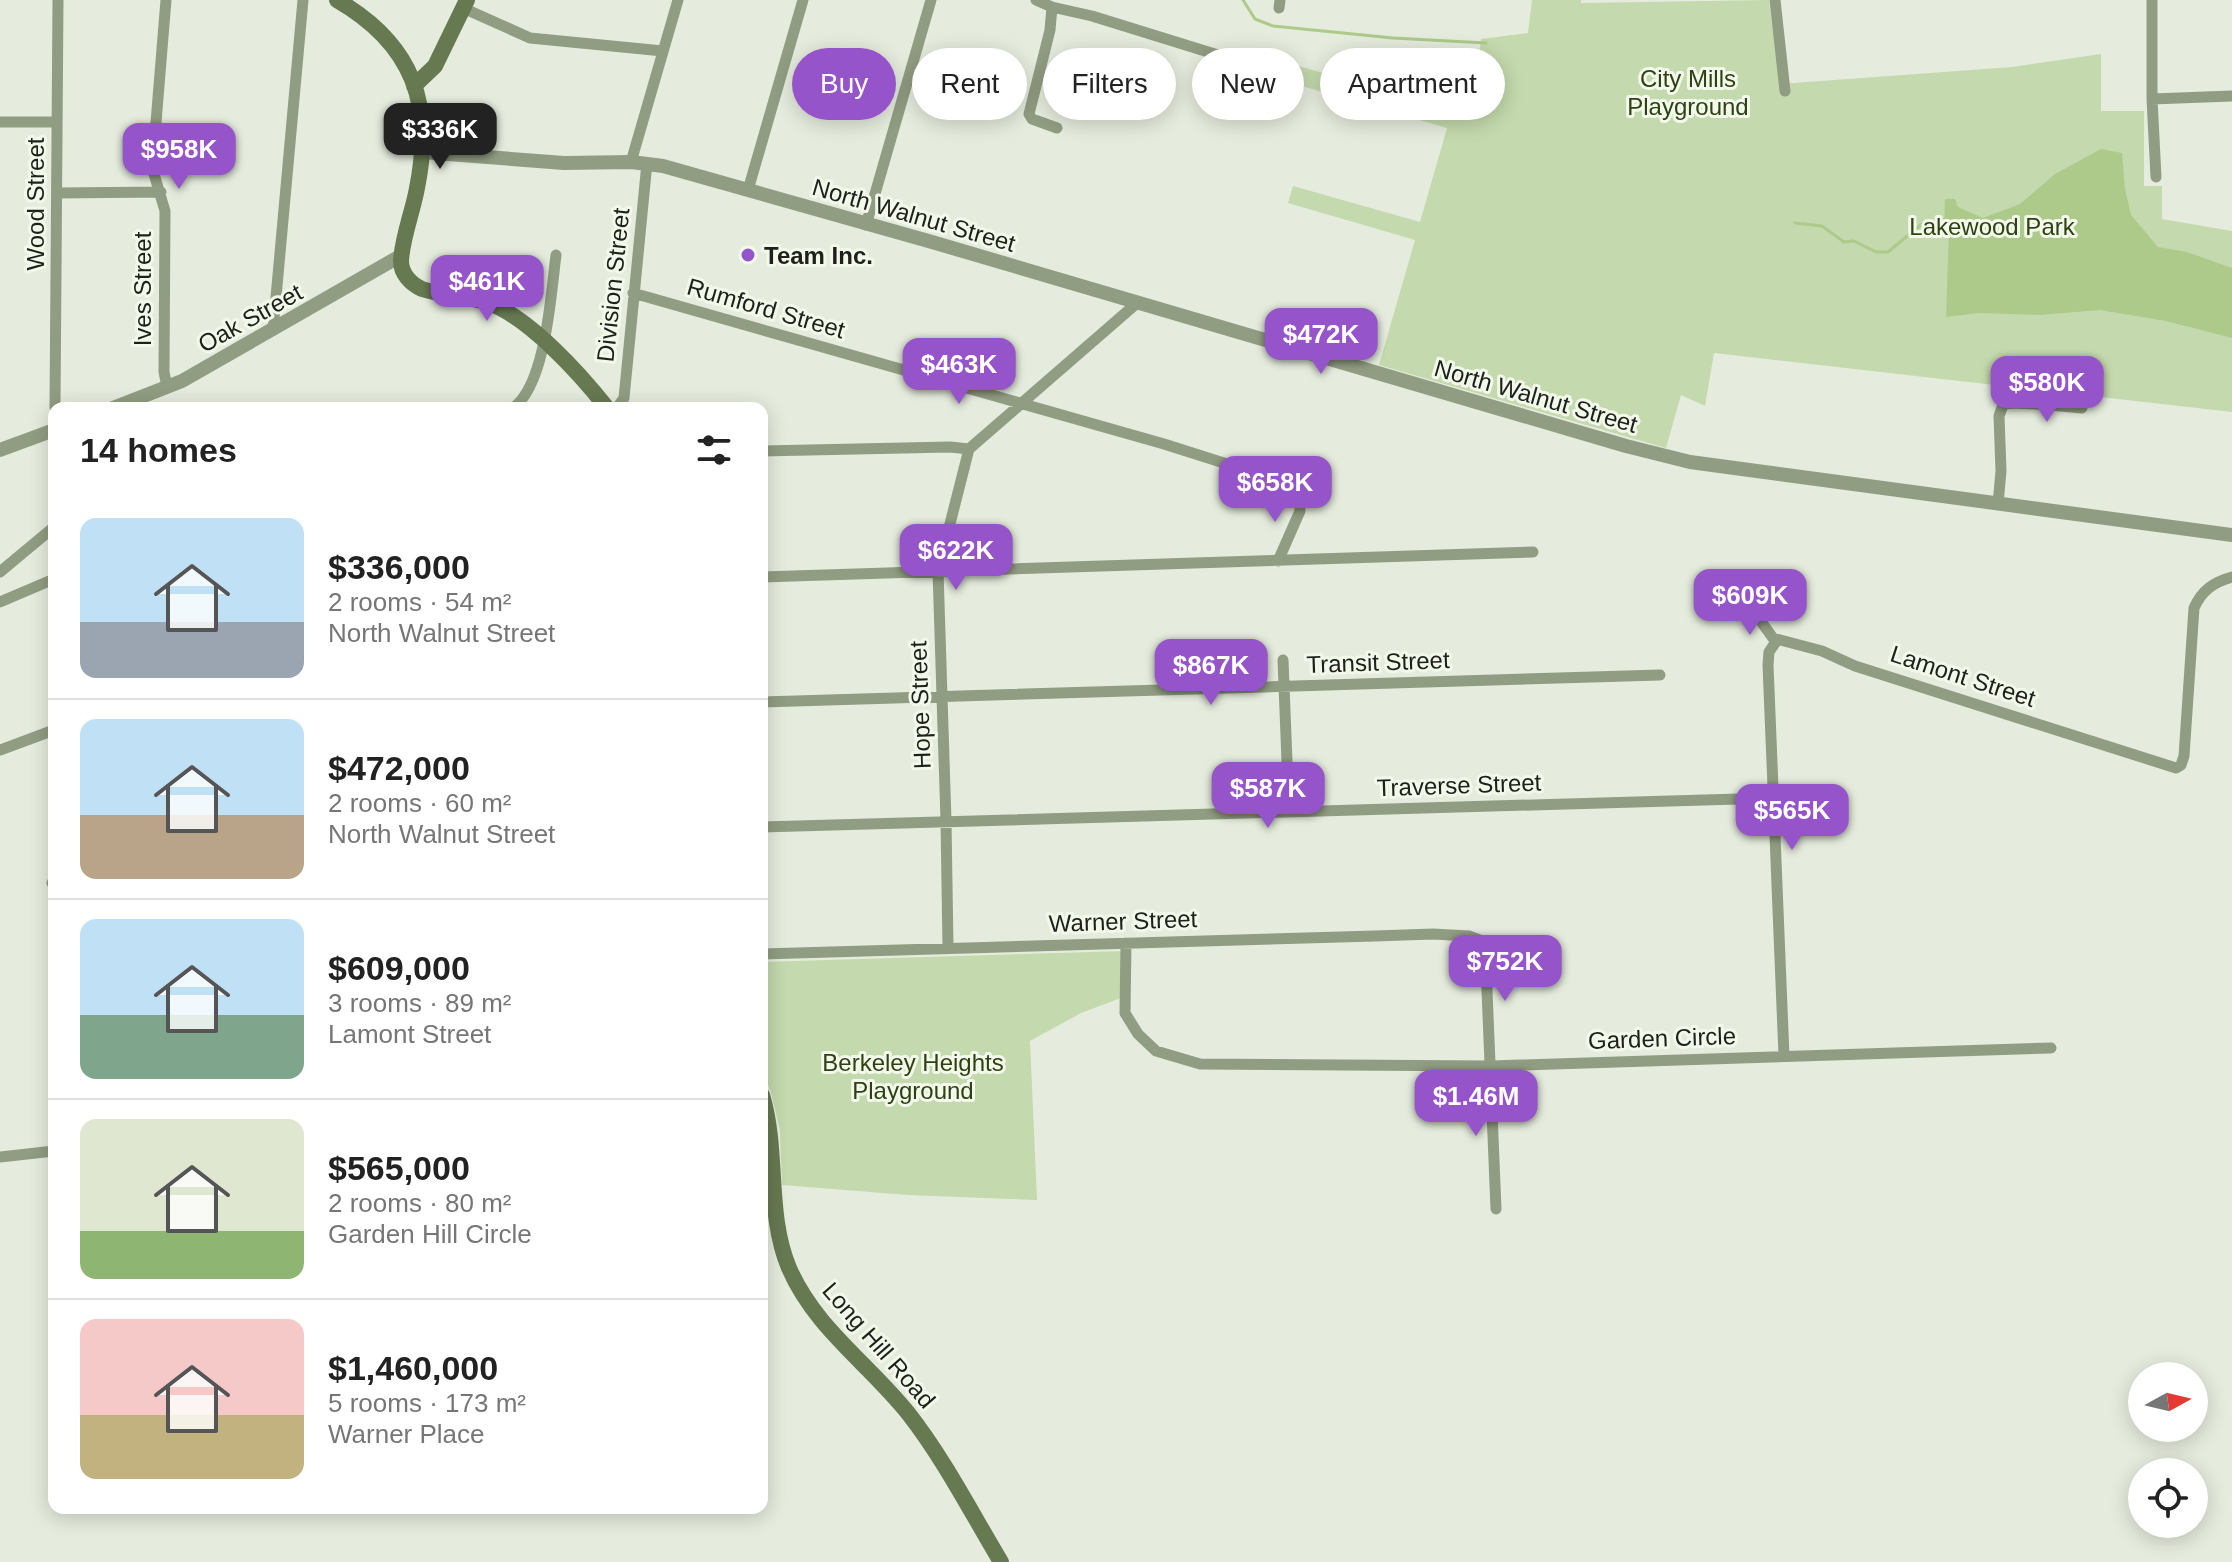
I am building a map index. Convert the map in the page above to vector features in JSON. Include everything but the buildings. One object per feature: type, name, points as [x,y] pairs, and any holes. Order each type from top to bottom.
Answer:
[{"type":"main road","points":[[339,0],[372,22],[393,43],[414,86],[422,127],[422,152],[402,255],[405,274],[417,287],[497,306],[519,319],[601,402]]},
{"type":"main road","points":[[414,86],[435,66],[465,4]]},
{"type":"main road","name":"Long Hill Road","points":[[768,1126],[776,1222],[786,1260],[797,1284],[827,1328],[916,1424],[1001,1562]]},
{"type":"street","name":"Wood Street","points":[[55,402],[58,0]]},
{"type":"street","name":"Ives Street","points":[[166,0],[153,159],[165,211],[164,372],[167,387]]},
{"type":"street","points":[[273,330],[303,0]]},
{"type":"street","points":[[631,162],[678,0]]},
{"type":"street","points":[[748,190],[803,0]]},
{"type":"street","points":[[866,225],[931,0]]},
{"type":"street","points":[[1036,0],[1195,48]]},
{"type":"street","points":[[1775,0],[1785,91]]},
{"type":"street","points":[[2152,0],[2156,177]]},
{"type":"street","points":[[465,4],[530,38],[663,51]]},
{"type":"street","points":[[1052,7],[1050,30],[1029,109],[1030,117],[1057,128]]},
{"type":"street","points":[[2152,99],[2232,96]]},
{"type":"street","points":[[0,122],[57,122]]},
{"type":"street","name":"North Walnut Street","points":[[422,152],[564,163],[647,163],[1669,457],[1726,468],[2232,535]]},
{"type":"street","name":"Division Street","points":[[621,402],[647,163]]},
{"type":"street","points":[[57,193],[161,192]]},
{"type":"street","name":"Oak Street","points":[[128,402],[167,387],[402,255]]},
{"type":"street","points":[[519,402],[525,395],[544,342],[556,255]]},
{"type":"street","name":"Rumford Street","points":[[633,293],[1164,444],[1293,485],[1299,490],[1300,511],[1278,561]]},
{"type":"street","points":[[768,451],[969,449],[1137,303]]},
{"type":"street","points":[[1998,504],[2001,471],[1999,416],[2004,404],[2013,401],[2082,408]]},
{"type":"street","points":[[0,450],[48,432]]},
{"type":"street","name":"Hope Street","points":[[948,947],[938,571],[969,449]]},
{"type":"street","points":[[0,572],[48,532]]},
{"type":"street","points":[[768,577],[1533,552]]},
{"type":"street","name":"Lamont Street","points":[[1777,640],[1822,651],[1855,666],[2170,767],[2179,767],[2184,756],[2194,608],[2206,589],[2232,577]]},
{"type":"street","points":[[0,602],[48,582]]},
{"type":"street","points":[[1749,605],[1769,634],[1777,640],[1768,660],[1784,1056]]},
{"type":"street","points":[[1283,660],[1289,812]]},
{"type":"street","name":"Transit Street","points":[[768,702],[1660,675]]},
{"type":"street","points":[[0,750],[48,732]]},
{"type":"street","name":"Traverse Street","points":[[768,827],[1773,798]]},
{"type":"street","name":"Warner Street","points":[[768,954],[1433,934],[1469,936],[1485,942],[1491,1066]]},
{"type":"street","name":"Garden Circle","points":[[1126,943],[1125,1013],[1138,1034],[1156,1051],[1208,1065],[1491,1066],[2051,1048]]},
{"type":"street","points":[[1491,1066],[1496,1209]]},
{"type":"street","points":[[0,1157],[48,1152]]},
{"type":"green space","name":"Lakewood Park","points":[[1532,0],[1581,0],[1581,3],[1769,0],[1780,84],[2012,67],[2101,54],[2101,111],[2144,111],[2144,186],[2162,186],[2162,219],[2232,231],[2232,412],[1714,353],[1705,406],[1681,395],[1666,448],[1379,365],[1415,240],[1288,203],[1293,186],[1420,222],[1447,128],[1419,120],[1505,120],[1505,48],[1480,48],[1481,39],[1528,33]]},
{"type":"green space","name":"Lakewood Park","points":[[1304,68],[1320,72],[1320,91],[1304,87]]},
{"type":"green space","name":"Berkeley Heights Playground","points":[[1125,951],[1126,996],[1081,1013],[1030,1041],[1037,1200],[908,1195],[782,1185],[780,1130],[768,1085],[768,962]]},
{"type":"shaded area","points":[[2101,149],[2122,153],[2131,215],[2158,247],[2187,252],[2232,268],[2232,338],[2166,321],[2100,310],[2040,315],[1978,313],[1946,317],[1949,229],[1944,226],[1945,199],[1955,199],[1958,207],[1983,218],[2020,204],[2055,174]]},
{"type":"waterway","points":[[1243,0],[1255,19],[1273,26],[1393,38],[1486,43]]},
{"type":"waterway","points":[[1795,223],[1822,226],[1844,242],[1854,241],[1876,252],[1888,252],[1923,223],[1947,219]]},
{"type":"place","name":"Team Inc.","points":[[748,255]]},
{"type":"park label","name":"City Mills Playground","points":[[1688,92]]}]
